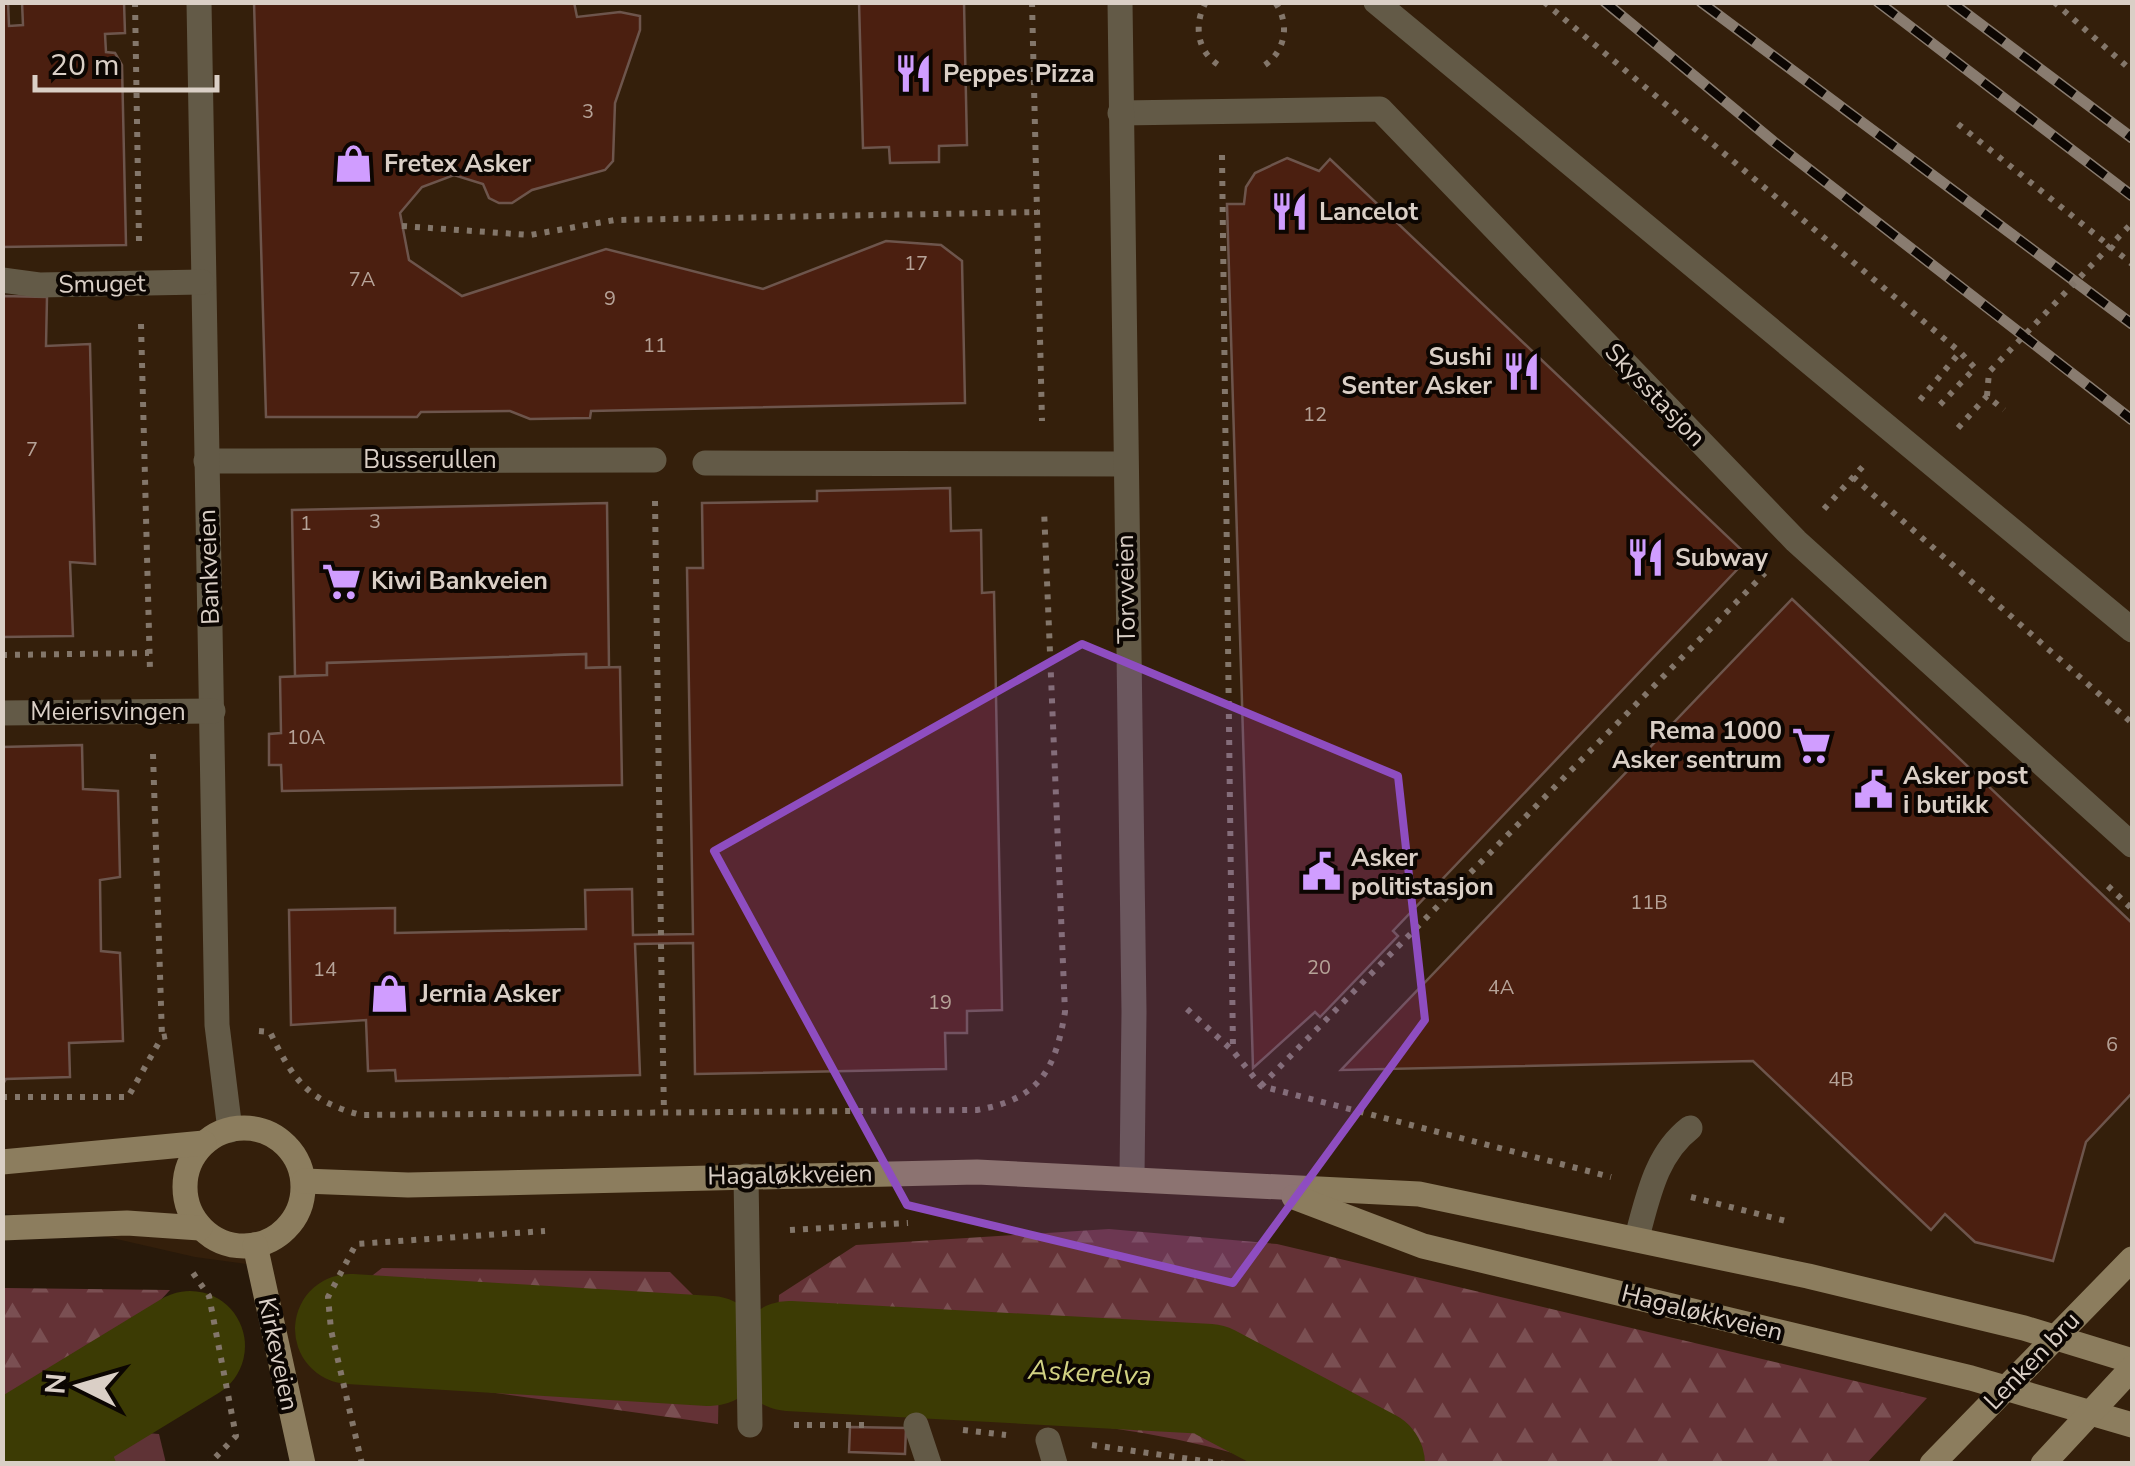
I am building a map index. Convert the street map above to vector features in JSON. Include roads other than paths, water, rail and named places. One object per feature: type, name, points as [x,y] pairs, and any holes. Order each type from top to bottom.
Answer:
[{"type":"street","name":"Bankveien","points":[[200,2],[217,1025],[230,1130]]},
{"type":"street","name":"Torvveien","points":[[1120,2],[1134,1012],[1132,1176]]},
{"type":"street","points":[[1376,2],[2132,630]]},
{"type":"street","name":"Skysstasjon","points":[[1120,113],[1380,109],[1796,541],[2132,845]]},
{"type":"street","name":"Smuget","points":[[2,280],[40,285],[202,282]]},
{"type":"street","name":"Busserullen","points":[[206,461],[654,460]]},
{"type":"street","points":[[705,464],[1124,464]]},
{"type":"street","name":"Meierisvingen","points":[[2,712],[213,711]]},
{"type":"street","points":[[1637,1237],[1650,1187],[1670,1143],[1690,1128]]},
{"type":"street","points":[[2,1162],[204,1143],[230,1130],[262,1130],[281,1140],[296,1158],[304,1180],[302,1204],[291,1225],[271,1241],[255,1245],[220,1242],[200,1228],[187,1206],[185,1180],[191,1160],[204,1143]]},
{"type":"street","name":"Hagaløkkveien","points":[[304,1180],[408,1184],[976,1172],[1132,1176],[1276,1190],[1418,1194],[1637,1237],[2024,1328],[2132,1365]]},
{"type":"street","points":[[746,1176],[750,1424]]},
{"type":"street","name":"Hagaløkkveien","points":[[1276,1190],[1423,1246],[1971,1378],[2132,1425]]},
{"type":"street","points":[[2,1228],[127,1223],[200,1228]]},
{"type":"street","name":"Kirkeveien","points":[[255,1245],[303,1464]]},
{"type":"street","name":"Lenken bru","points":[[1932,1464],[2132,1259]]},
{"type":"street","points":[[2043,1464],[2132,1365]]},
{"type":"street","points":[[916,1425],[929,1464]]},
{"type":"waterway","name":"Askerelva","points":[[350,1329],[710,1351]]},
{"type":"waterway","name":"Askerelva","points":[[2,1451],[16,1452],[190,1346]]},
{"type":"waterway","name":"Askerelva","points":[[789,1356],[1209,1379],[1370,1464]]},
{"type":"waterway","points":[[86,1409],[107,1464]]},
{"type":"railway","points":[[1605,2],[1774,142],[2132,420]]},
{"type":"railway","points":[[1701,2],[2132,324]]},
{"type":"railway","points":[[1878,2],[2132,196]]},
{"type":"railway","points":[[1951,2],[2132,138]]},
{"type":"place","name":"Peppes Pizza","points":[[913,74]]},
{"type":"place","name":"Fretex Asker","points":[[354,164]]},
{"type":"place","name":"Lancelot","points":[[1289,212]]},
{"type":"place","name":"Sushi Senter Asker","points":[[1522,371]]},
{"type":"place","name":"Subway","points":[[1645,558]]},
{"type":"place","name":"Kiwi Bankveien","points":[[341,581]]},
{"type":"place","name":"Rema 1000 Asker sentrum","points":[[1812,745]]},
{"type":"place","name":"Asker post i butikk","points":[[1873,790]]},
{"type":"place","name":"Asker politistasjon","points":[[1321,872]]},
{"type":"place","name":"Jernia Asker","points":[[390,994]]}]
